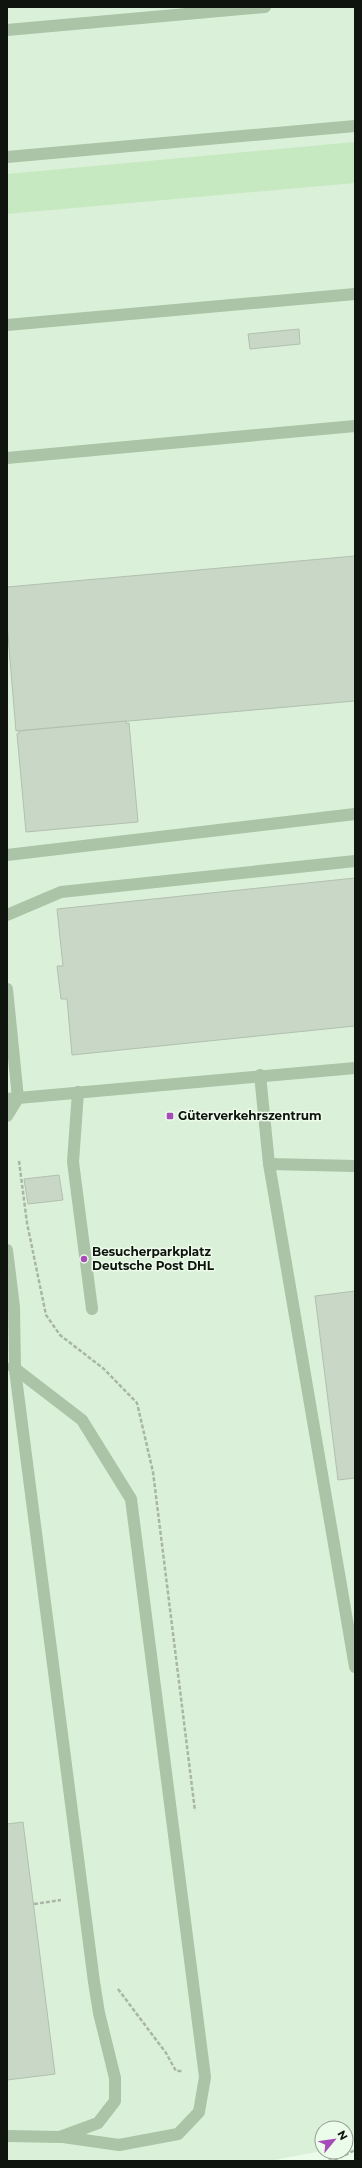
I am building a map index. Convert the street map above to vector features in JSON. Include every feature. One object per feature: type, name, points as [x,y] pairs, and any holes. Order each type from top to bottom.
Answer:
[{"type":"lane","points":[[7,30],[265,7]]},
{"type":"lane","points":[[7,157],[355,126]]},
{"type":"lane","points":[[7,325],[355,294]]},
{"type":"lane","points":[[7,458],[355,426]]},
{"type":"lane","points":[[7,855],[355,814]]},
{"type":"lane","points":[[7,915],[36,901],[61,892],[355,861]]},
{"type":"lane","points":[[7,989],[12,1099],[7,1116]]},
{"type":"lane","points":[[7,1105],[12,1099],[260,1075],[355,1068]]},
{"type":"lane","points":[[260,1075],[269,1164],[355,1667]]},
{"type":"lane","points":[[78,1092],[72,1162],[92,1310]]},
{"type":"lane","points":[[269,1164],[355,1166]]},
{"type":"lane","points":[[7,1250],[14,1307],[15,1370],[94,1982],[99,2013],[116,2078],[115,2102],[98,2123],[60,2137]]},
{"type":"lane","points":[[7,1359],[15,1370],[82,1420],[132,1499],[205,2077],[199,2112],[178,2134],[119,2145],[60,2137],[7,2136]]},
{"type":"path","points":[[328,2161],[336,2160],[355,2150]]},
{"type":"shaded area","points":[[7,7],[355,7],[355,2137],[354,2120],[314,2120],[314,2153],[269,2161],[7,2161]]},
{"type":"green space","points":[[355,142],[355,183],[7,214],[7,174]]},
{"type":"building","points":[[299,329],[300,344],[250,349],[248,334]]},
{"type":"building","points":[[355,556],[355,701],[16,731],[7,624],[7,587]]},
{"type":"building","points":[[126,721],[127,724],[129,723],[138,822],[26,832],[17,734],[19,731]]},
{"type":"building","points":[[355,878],[355,1026],[72,1055],[67,999],[61,999],[57,966],[63,966],[57,909]]},
{"type":"building","points":[[59,1175],[63,1200],[28,1204],[24,1179]]},
{"type":"building","points":[[355,1291],[355,1478],[338,1480],[315,1296]]},
{"type":"building","points":[[23,1822],[55,2074],[7,2080],[7,1824]]},
{"type":"place","name":"Güterverkehrszentrum","points":[[170,1116]]},
{"type":"place","name":"Besucherparkplatz Deutsche Post DHL","points":[[84,1259]]}]
